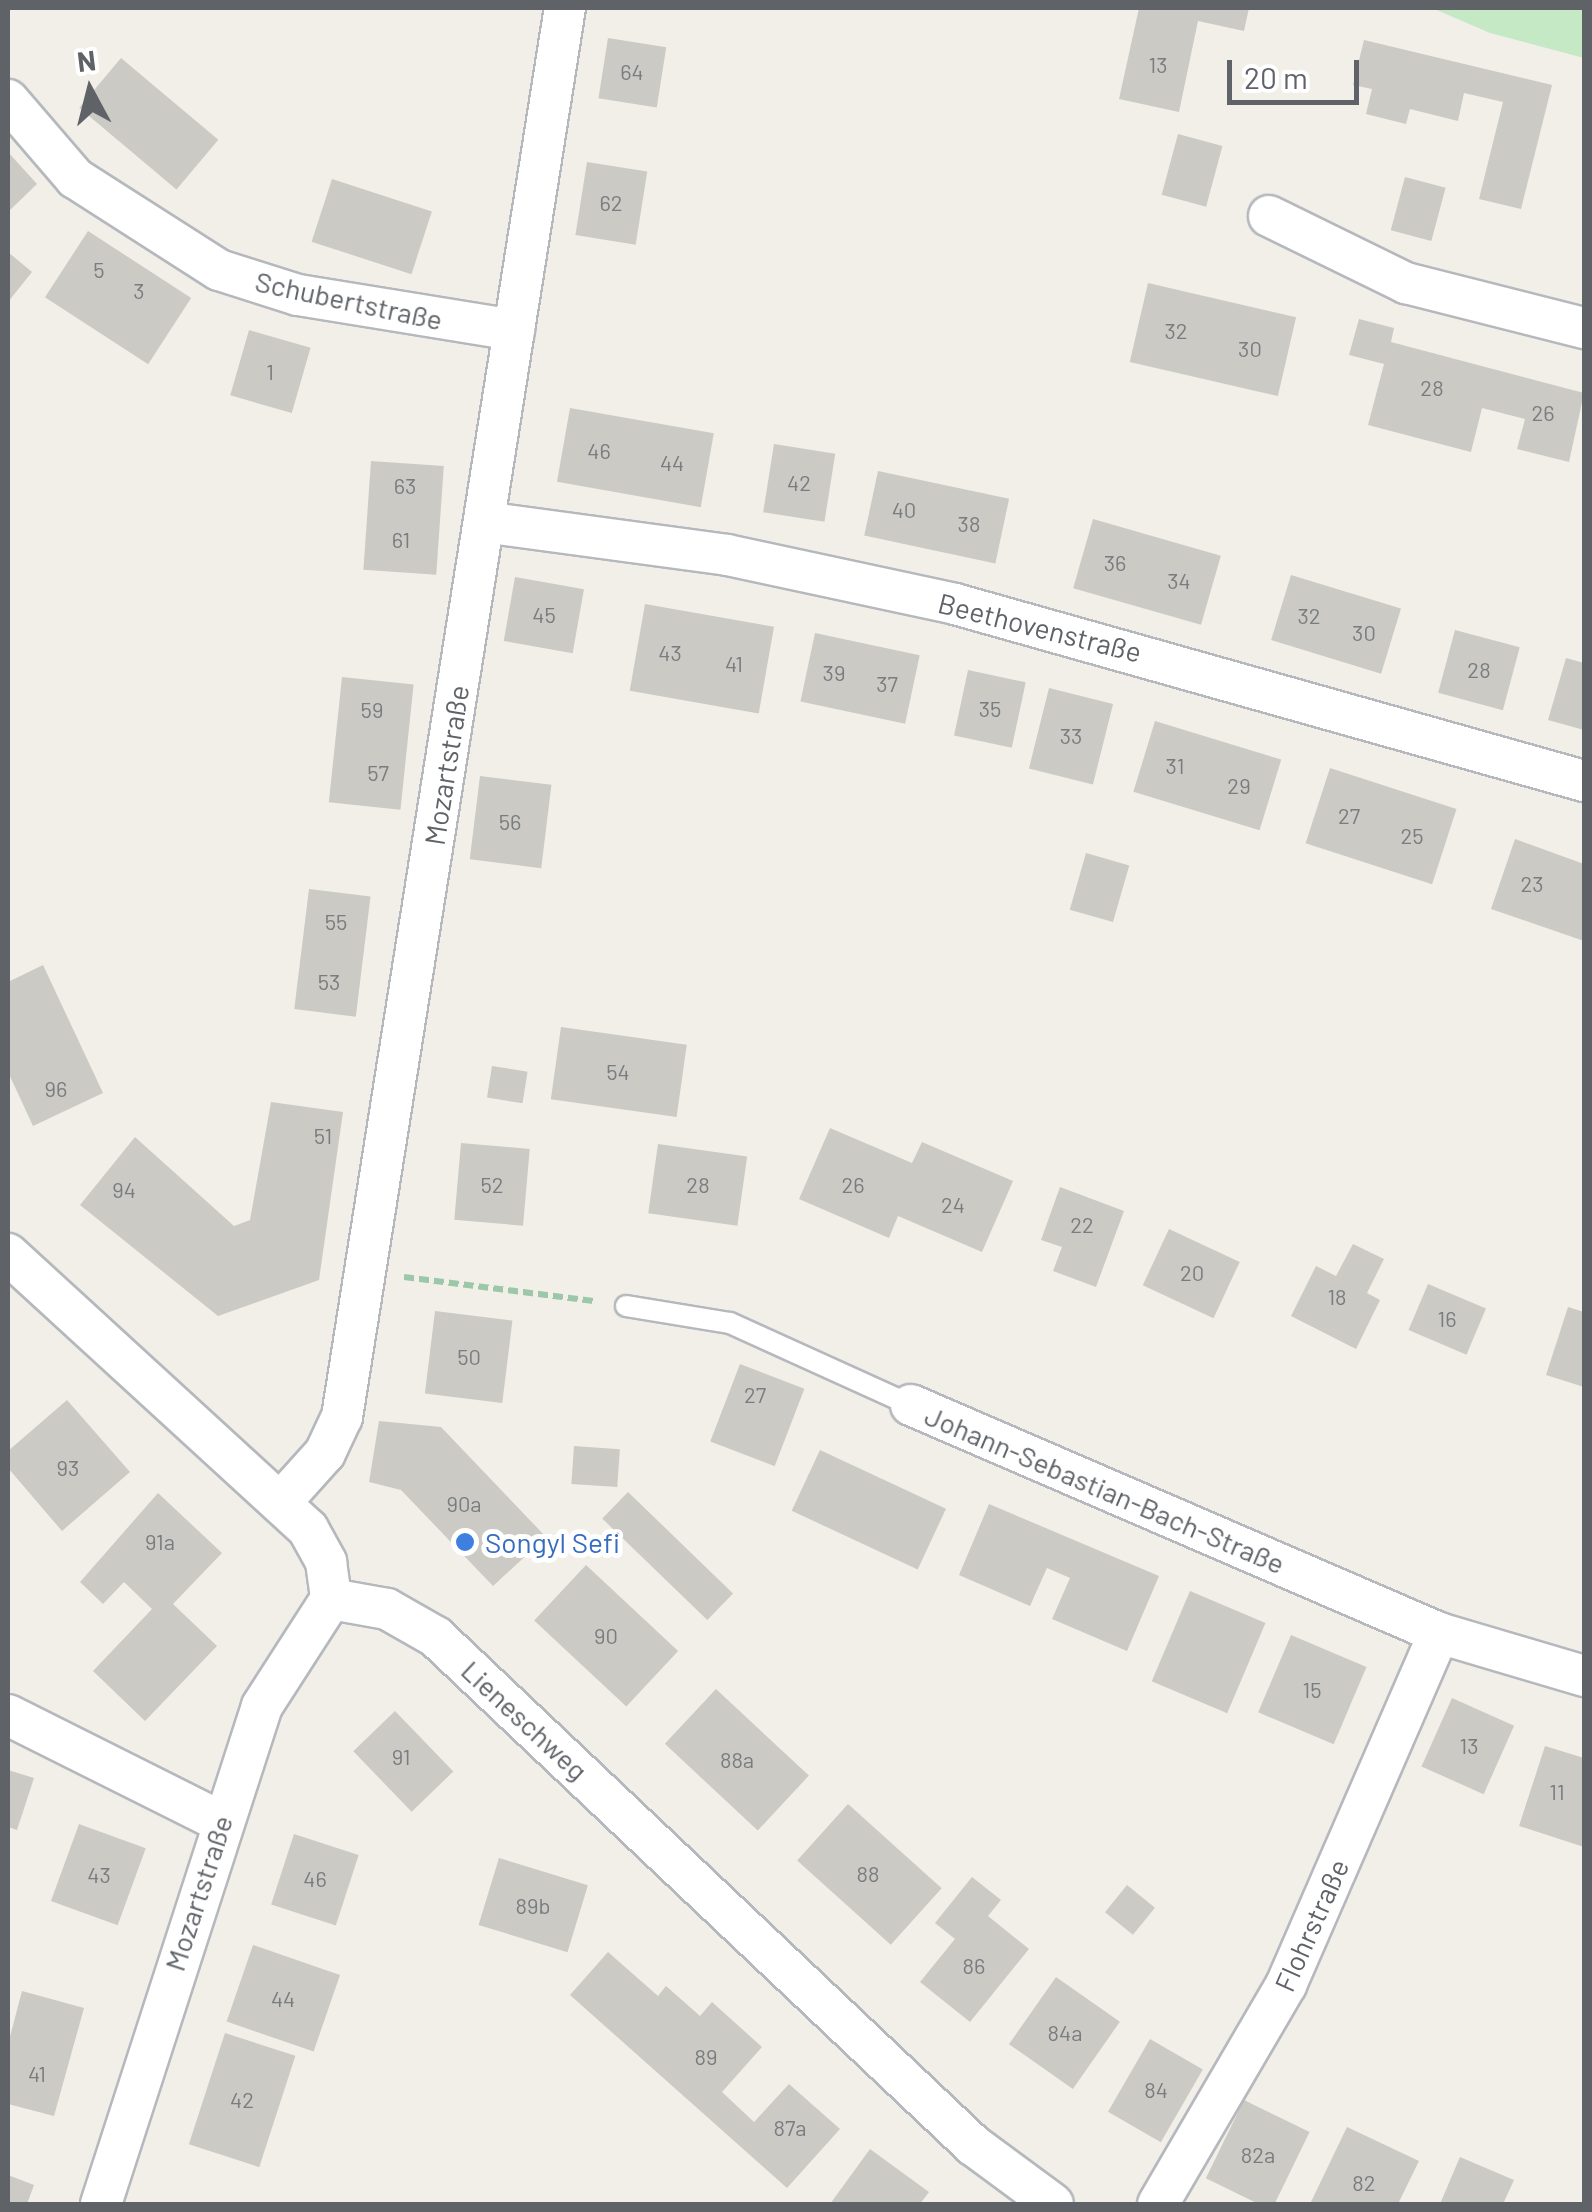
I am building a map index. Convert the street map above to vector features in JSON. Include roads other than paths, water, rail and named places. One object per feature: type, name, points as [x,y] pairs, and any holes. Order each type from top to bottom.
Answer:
[{"type":"street","name":"Mozartstraße","points":[[280,1503],[325,1453],[342,1417],[565,8]]},
{"type":"street","name":"Schubertstraße","points":[[8,100],[75,178],[219,270],[317,299],[514,330]]},
{"type":"street","points":[[1269,216],[1406,283],[1584,328]]},
{"type":"street","name":"Beethovenstraße","points":[[484,522],[727,556],[955,604],[1584,781]]},
{"type":"street","points":[[8,1254],[280,1503],[326,1562],[330,1599]]},
{"type":"street","name":"Johann-Sebastian-Bach-Straße","points":[[911,1406],[1438,1633],[1584,1676]]},
{"type":"street","name":"Mozartstraße","points":[[101,2204],[220,1821],[262,1706],[330,1599]]},
{"type":"street","name":"Lieneschweg","points":[[330,1599],[386,1609],[436,1637],[972,2144],[1054,2204]]},
{"type":"street","name":"Flohrstraße","points":[[1158,2204],[1286,1985],[1438,1633]]},
{"type":"street","points":[[8,1715],[220,1821]]},
{"type":"lane","name":"Johann-Sebastian-Bach-Straße","points":[[626,1306],[730,1324],[911,1406]]},
{"type":"place","name":"Songyl Sefi","points":[[465,1542]]}]
